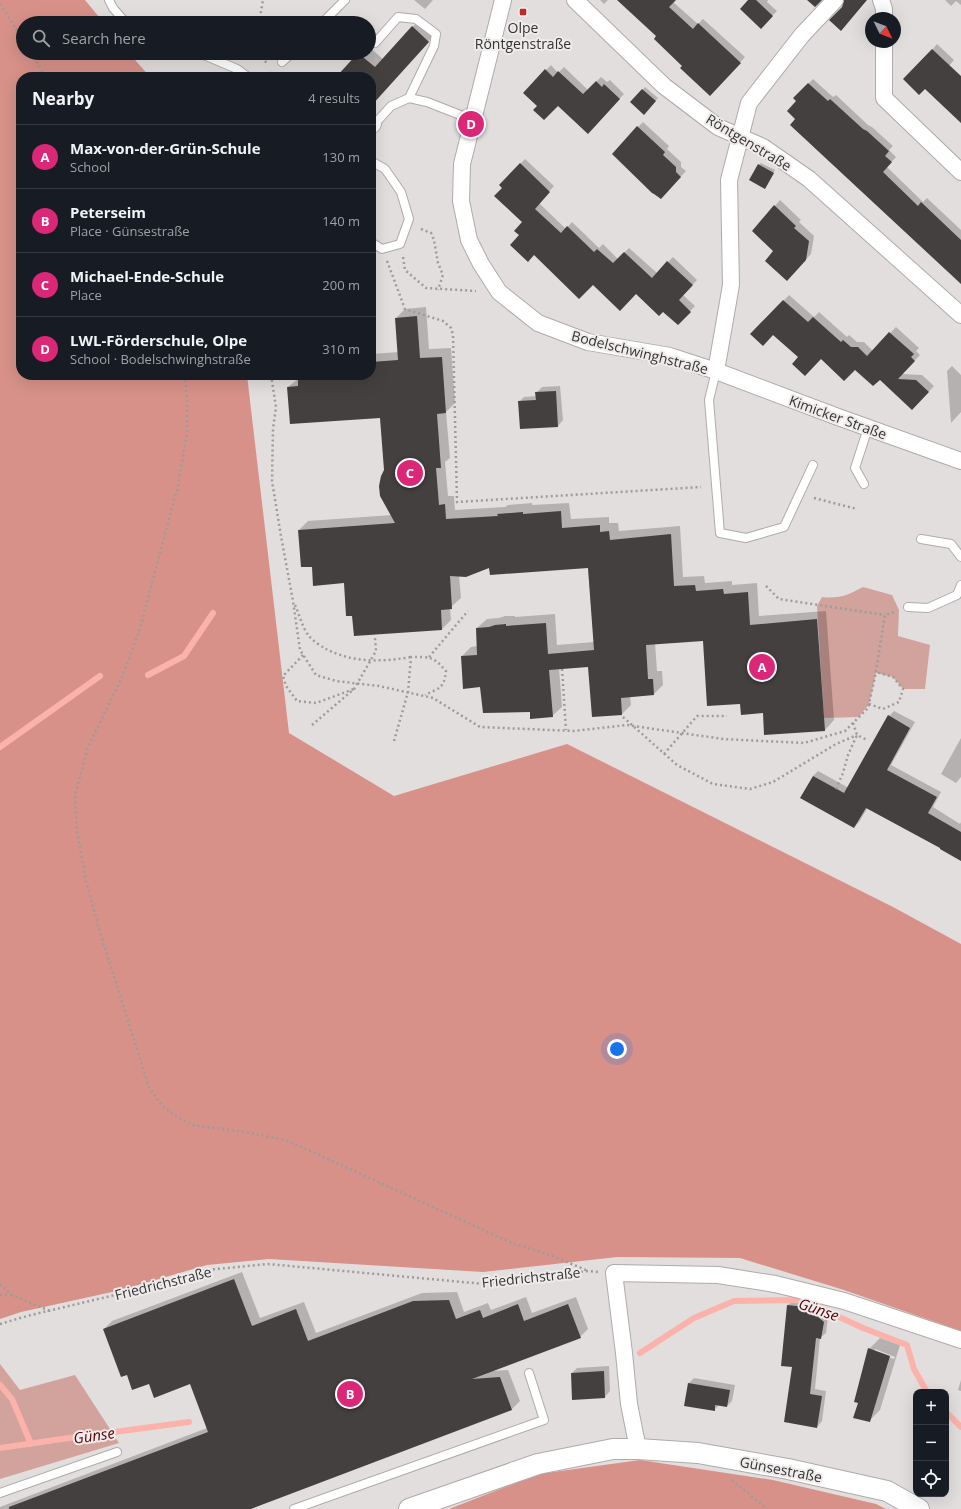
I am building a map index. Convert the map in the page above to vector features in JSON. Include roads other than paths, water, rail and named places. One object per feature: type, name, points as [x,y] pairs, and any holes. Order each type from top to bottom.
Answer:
[{"type":"street","name":"Bodelschwinghstraße","points":[[503,0],[462,164],[461,201],[469,240],[481,264],[498,292],[538,323],[588,342],[670,356],[716,371]]},
{"type":"street","name":"Röntgenstraße","points":[[575,0],[664,86],[718,127],[763,147],[809,179],[961,315]]},
{"type":"street","points":[[716,371],[731,285],[729,180],[749,103],[802,35],[835,0]]},
{"type":"street","points":[[881,0],[884,12]]},
{"type":"street","points":[[884,48],[884,98],[961,172]]},
{"type":"street","name":"Kimicker Straße","points":[[716,371],[961,461]]},
{"type":"street","points":[[638,1449],[629,1404],[614,1273],[718,1275],[775,1284],[844,1301],[961,1340]]},
{"type":"street","name":"Günsestraße","points":[[409,1509],[538,1464],[613,1449],[698,1453],[788,1469],[887,1491],[919,1509]]},
{"type":"lane","points":[[109,0],[113,8],[120,16]]},
{"type":"lane","points":[[329,16],[345,0]]},
{"type":"lane","points":[[376,42],[398,17],[416,19],[436,34],[434,46],[409,98]]},
{"type":"lane","points":[[215,60],[240,72]]},
{"type":"lane","points":[[376,122],[391,106],[409,98],[427,102],[473,120]]},
{"type":"lane","points":[[376,164],[385,169],[401,192],[409,219],[400,244],[382,249],[376,245]]},
{"type":"lane","points":[[716,371],[709,400],[720,533],[746,538],[784,527],[813,465]]},
{"type":"lane","points":[[864,484],[855,468],[868,428]]},
{"type":"lane","points":[[921,539],[951,544],[961,557]]},
{"type":"lane","points":[[908,607],[928,608],[957,595],[961,585]]},
{"type":"lane","points":[[294,1509],[544,1420],[530,1373]]},
{"type":"lane","points":[[0,1493],[117,1452]]},
{"type":"waterway","points":[[148,675],[184,656],[213,613]]},
{"type":"waterway","points":[[0,747],[100,676]]},
{"type":"waterway","name":"Günse","points":[[640,1353],[694,1318],[734,1301],[802,1300],[863,1328],[907,1345],[914,1369],[925,1389]]},
{"type":"waterway","points":[[0,1385],[12,1399],[31,1444]]},
{"type":"waterway","name":"Günse","points":[[949,1415],[961,1427]]},
{"type":"waterway","name":"Günse","points":[[0,1448],[189,1422]]},
{"type":"place","name":"Olpe Röntgenstraße","points":[[523,12]]},
{"type":"place","name":"LWL-Förderschule, Olpe","points":[[471,124]]},
{"type":"place","name":"Michael-Ende-Schule","points":[[410,473]]},
{"type":"place","name":"Max-von-der-Grün-Schule","points":[[762,667]]},
{"type":"place","name":"Peterseim","points":[[350,1394]]}]
